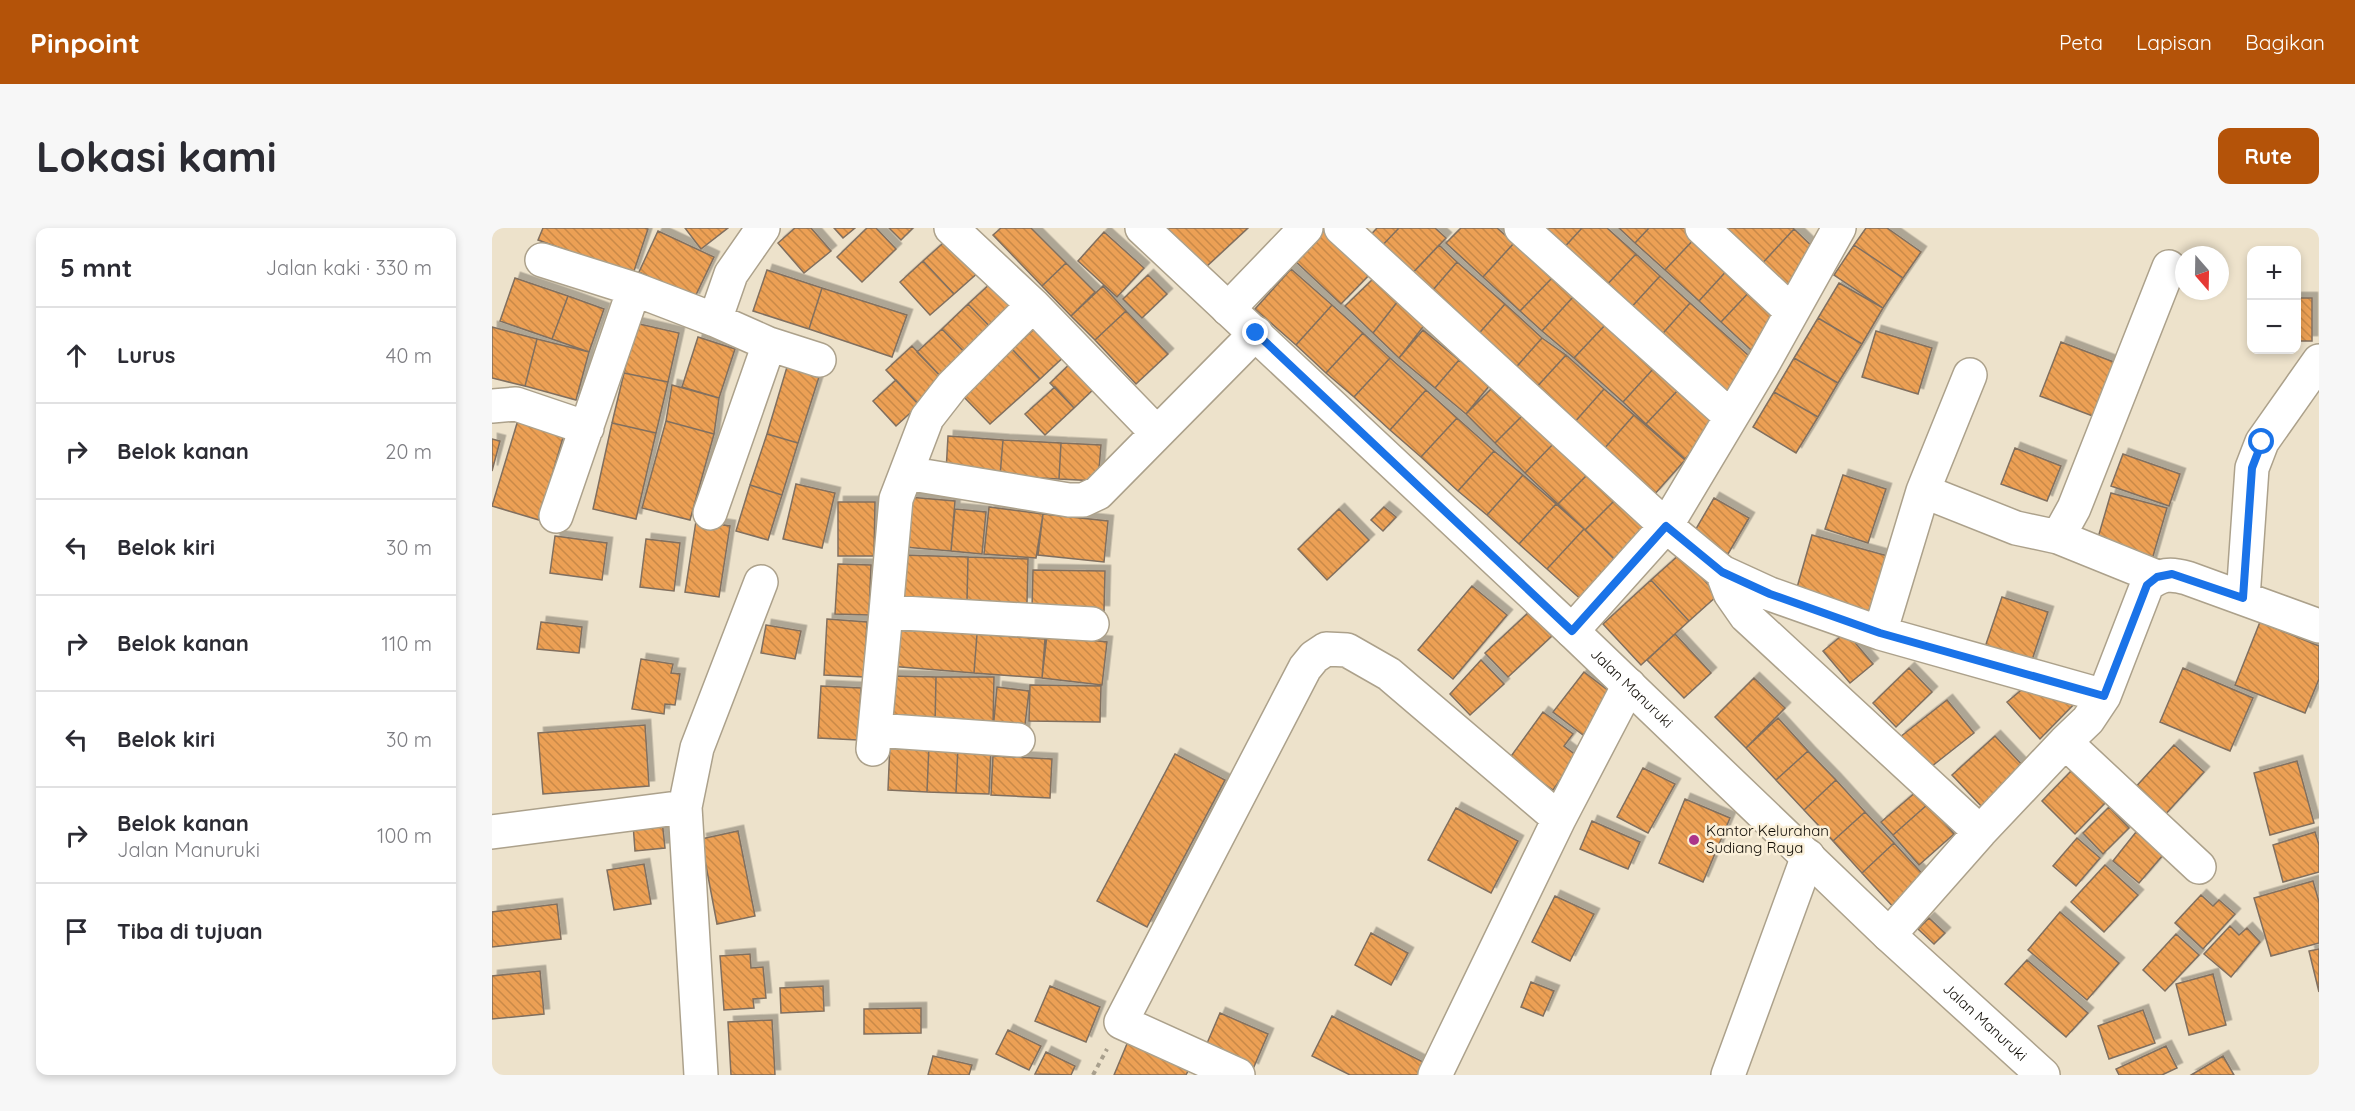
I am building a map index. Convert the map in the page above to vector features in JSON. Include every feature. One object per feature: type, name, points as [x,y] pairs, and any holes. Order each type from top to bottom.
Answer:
[{"type":"street","points":[[715,320],[731,274],[763,228]]},
{"type":"street","points":[[951,228],[1034,305],[1156,432]]},
{"type":"street","name":"Jalan Manuruki","points":[[1142,228],[1572,631],[1889,935],[2043,1075]]},
{"type":"street","points":[[1228,309],[1306,228]]},
{"type":"street","points":[[1341,228],[1666,526],[1722,572],[1770,594],[1880,633],[2104,696]]},
{"type":"street","points":[[1521,228],[1730,416]]},
{"type":"street","points":[[1702,228],[1791,311]]},
{"type":"street","points":[[1572,631],[1666,526],[1763,364],[1839,228]]},
{"type":"street","points":[[542,260],[634,289],[715,320],[769,344],[819,360]]},
{"type":"street","points":[[2058,537],[2074,508],[2169,267]]},
{"type":"street","points":[[556,516],[634,289]]},
{"type":"street","points":[[1018,740],[874,739],[896,499],[927,418],[952,386],[1034,305]]},
{"type":"street","points":[[906,473],[1069,500],[1083,500],[1098,493],[1256,333]]},
{"type":"street","points":[[710,513],[769,344]]},
{"type":"street","points":[[2243,598],[2252,468],[2262,442],[2319,361]]},
{"type":"street","points":[[1880,633],[1923,491],[1970,375]]},
{"type":"street","points":[[492,406],[516,404],[586,428]]},
{"type":"street","points":[[1923,491],[2016,528],[2058,537],[2157,577]]},
{"type":"street","points":[[1722,572],[1730,593],[1746,616],[1980,832]]},
{"type":"street","points":[[1889,935],[1980,832],[2088,720],[2104,696],[2147,585],[2157,577],[2172,574],[2319,626]]},
{"type":"street","points":[[701,1075],[685,807],[697,748],[761,582]]},
{"type":"street","points":[[886,612],[1092,624]]},
{"type":"street","points":[[1238,1075],[1121,1022],[1305,668],[1314,657],[1326,649],[1347,650],[1389,674],[1559,819]]},
{"type":"street","points":[[1435,1075],[1559,819],[1629,685]]},
{"type":"street","points":[[2065,742],[2199,867]]},
{"type":"street","points":[[492,832],[685,807]]},
{"type":"street","points":[[1728,1075],[1808,856]]},
{"type":"building","points":[[543,228],[648,229],[633,274],[538,240]]},
{"type":"building","points":[[685,228],[728,228],[701,249]]},
{"type":"building","points":[[795,228],[811,228],[831,251],[804,273],[778,243]]},
{"type":"building","points":[[834,228],[855,228],[843,238]]},
{"type":"building","points":[[867,228],[876,228],[896,249],[862,282],[837,257]]},
{"type":"building","points":[[889,228],[913,228],[901,240]]},
{"type":"building","points":[[1001,228],[1031,228],[1066,263],[1042,286],[993,235]]},
{"type":"building","points":[[1167,228],[1248,228],[1205,268]]},
{"type":"building","points":[[1322,228],[1325,228],[1372,272],[1341,304],[1293,259]]},
{"type":"building","points":[[1377,228],[1399,228],[1376,252],[1365,241]]},
{"type":"building","points":[[1399,228],[1435,228],[1446,238],[1406,280],[1376,252]]},
{"type":"building","points":[[1461,228],[1497,228],[1514,243],[1483,277],[1446,243]]},
{"type":"building","points":[[1534,228],[1582,228],[1560,252]]},
{"type":"building","points":[[1582,228],[1607,228],[1636,254],[1602,290],[1560,252]]},
{"type":"building","points":[[1619,228],[1649,228],[1635,243]]},
{"type":"building","points":[[1649,228],[1690,228],[1698,235],[1665,270],[1635,243]]},
{"type":"building","points":[[1715,228],[1793,228],[1794,229],[1758,268]]},
{"type":"building","points":[[1866,228],[1887,228],[1921,252],[1903,278],[1854,245]]},
{"type":"building","points":[[1794,229],[1818,252],[1783,291],[1758,268]]},
{"type":"building","points":[[658,231],[714,257],[694,299],[639,272]]},
{"type":"building","points":[[1104,232],[1144,268],[1117,297],[1078,261]]},
{"type":"building","points":[[1698,235],[1731,266],[1699,301],[1665,270]]},
{"type":"building","points":[[950,237],[981,270],[954,294],[923,261]]},
{"type":"building","points":[[1514,243],[1552,278],[1520,311],[1483,277]]},
{"type":"building","points":[[1439,245],[1457,262],[1426,298],[1406,280]]},
{"type":"building","points":[[1854,245],[1903,278],[1883,308],[1834,275]]},
{"type":"building","points":[[1636,254],[1660,276],[1627,312],[1602,290]]},
{"type":"building","points":[[923,261],[954,294],[930,315],[900,282]]},
{"type":"building","points":[[1457,262],[1505,304],[1474,339],[1426,298]]},
{"type":"building","points":[[1066,263],[1095,292],[1071,316],[1042,286]]},
{"type":"building","points":[[1731,266],[1754,287],[1721,322],[1699,301]]},
{"type":"building","points":[[1291,269],[1332,305],[1296,345],[1255,309]]},
{"type":"building","points":[[767,270],[822,288],[809,329],[753,311]]},
{"type":"building","points":[[1148,275],[1167,294],[1142,318],[1123,299]]},
{"type":"building","points":[[1660,276],[1690,303],[1657,340],[1627,312]]},
{"type":"building","points":[[515,278],[568,296],[552,339],[500,321]]},
{"type":"building","points":[[1552,278],[1573,297],[1542,331],[1520,311]]},
{"type":"building","points":[[1373,279],[1398,301],[1373,333],[1345,306]]},
{"type":"building","points":[[992,282],[1020,311],[996,333],[968,304]]},
{"type":"building","points":[[1839,283],[1883,308],[1862,344],[1818,318]]},
{"type":"building","points":[[1103,286],[1126,311],[1095,340],[1071,316]]},
{"type":"building","points":[[1754,287],[1784,314],[1751,350],[1721,322]]},
{"type":"building","points":[[822,288],[907,315],[892,357],[809,329]]},
{"type":"building","points":[[568,296],[604,309],[589,352],[552,339]]},
{"type":"building","points":[[1573,297],[1606,324],[1574,358],[1542,331]]},
{"type":"building","points":[[2301,298],[2312,298],[2312,341],[2301,341]]},
{"type":"building","points":[[1398,301],[1426,323],[1399,358],[1373,333]]},
{"type":"building","points":[[1690,303],[1758,364],[1724,401],[1657,340]]},
{"type":"building","points":[[968,304],[996,333],[970,358],[942,329]]},
{"type":"building","points":[[1505,304],[1542,338],[1511,373],[1474,339]]},
{"type":"building","points":[[1332,305],[1363,333],[1326,373],[1296,345]]},
{"type":"building","points":[[1126,311],[1168,354],[1136,384],[1095,340]]},
{"type":"building","points":[[1818,318],[1862,344],[1838,383],[1794,358]]},
{"type":"building","points":[[1042,322],[1069,352],[1040,379],[1012,349]]},
{"type":"building","points":[[635,323],[679,333],[668,382],[624,373]]},
{"type":"building","points":[[1606,324],[1654,368],[1623,402],[1574,358]]},
{"type":"building","points":[[492,327],[537,339],[525,386],[492,378]]},
{"type":"building","points":[[942,329],[970,358],[945,381],[917,352]]},
{"type":"building","points":[[1423,330],[1459,360],[1435,388],[1399,358]]},
{"type":"building","points":[[1876,331],[1932,348],[1918,394],[1862,377]]},
{"type":"building","points":[[1363,333],[1390,358],[1354,397],[1326,373]]},
{"type":"building","points":[[698,337],[735,349],[719,398],[682,387]]},
{"type":"building","points":[[1542,338],[1566,355],[1534,390],[1511,373]]},
{"type":"building","points":[[537,339],[589,352],[576,400],[525,386]]},
{"type":"building","points":[[2061,342],[2119,364],[2098,418],[2040,396]]},
{"type":"building","points":[[912,346],[945,381],[919,405],[886,370]]},
{"type":"building","points":[[1012,349],[1040,379],[990,424],[961,394]]},
{"type":"building","points":[[1566,355],[1604,389],[1573,424],[1534,390]]},
{"type":"building","points":[[1077,357],[1101,382],[1074,408],[1050,383]]},
{"type":"building","points":[[1390,358],[1426,390],[1390,430],[1354,397]]},
{"type":"building","points":[[1794,358],[1838,383],[1818,417],[1774,392]]},
{"type":"building","points":[[1459,360],[1490,385],[1466,414],[1435,388]]},
{"type":"building","points":[[787,367],[819,377],[798,443],[767,434]]},
{"type":"building","points":[[1654,368],[1678,390],[1646,424],[1623,402]]},
{"type":"building","points":[[624,373],[668,382],[656,433],[612,423]]},
{"type":"building","points":[[896,380],[919,405],[896,426],[873,401]]},
{"type":"building","points":[[1499,381],[1528,410],[1495,443],[1466,414]]},
{"type":"building","points":[[672,385],[719,398],[714,434],[666,421]]},
{"type":"building","points":[[1055,387],[1074,408],[1045,435],[1025,414]]},
{"type":"building","points":[[1604,389],[1634,415],[1603,450],[1573,424]]},
{"type":"building","points":[[1426,390],[1457,418],[1421,457],[1390,430]]},
{"type":"building","points":[[1678,390],[1716,425],[1685,459],[1646,424]]},
{"type":"building","points":[[1774,392],[1818,417],[1796,453],[1753,427]]},
{"type":"building","points":[[1528,410],[1557,440],[1525,473],[1495,443]]},
{"type":"building","points":[[1634,415],[1685,460],[1654,495],[1603,450]]},
{"type":"building","points":[[1457,418],[1494,451],[1458,491],[1421,457]]},
{"type":"building","points":[[518,420],[564,434],[539,520],[492,506]]},
{"type":"building","points":[[666,421],[714,434],[690,520],[642,508]]},
{"type":"building","points":[[612,423],[656,433],[636,519],[593,509]]},
{"type":"building","points":[[767,434],[798,443],[782,495],[750,485]]},
{"type":"building","points":[[948,436],[1003,440],[1000,476],[946,472]]},
{"type":"building","points":[[492,439],[500,441],[492,471]]},
{"type":"building","points":[[1003,440],[1061,443],[1059,479],[1000,476]]},
{"type":"building","points":[[1557,440],[1591,471],[1558,504],[1525,473]]},
{"type":"building","points":[[1061,443],[1101,445],[1098,481],[1059,479]]},
{"type":"building","points":[[2015,448],[2061,466],[2047,501],[2001,484]]},
{"type":"building","points":[[1494,451],[1523,475],[1487,515],[1458,491]]},
{"type":"building","points":[[2123,454],[2180,474],[2169,506],[2111,486]]},
{"type":"building","points":[[1591,471],[1618,497],[1585,530],[1558,504]]},
{"type":"building","points":[[1523,475],[1556,504],[1519,544],[1487,515]]},
{"type":"building","points":[[1843,475],[1886,489],[1868,543],[1825,529]]},
{"type":"building","points":[[796,484],[835,493],[822,548],[783,539]]},
{"type":"building","points":[[750,485],[782,495],[768,540],[736,531]]},
{"type":"building","points":[[2111,493],[2167,508],[2151,563],[2095,548]]},
{"type":"building","points":[[908,497],[955,501],[951,551],[904,547]]},
{"type":"building","points":[[1618,497],[1652,531],[1619,564],[1585,530]]},
{"type":"building","points":[[1714,498],[1749,518],[1728,554],[1693,534]]},
{"type":"building","points":[[838,502],[875,502],[874,556],[838,556]]},
{"type":"building","points":[[1556,504],[1584,529],[1547,569],[1519,544]]},
{"type":"building","points":[[989,507],[1043,514],[1036,558],[984,554]]},
{"type":"building","points":[[1384,507],[1396,517],[1383,531],[1371,520]]},
{"type":"building","points":[[955,509],[986,512],[982,554],[951,551]]},
{"type":"building","points":[[1339,509],[1369,540],[1327,580],[1298,549]]},
{"type":"building","points":[[1043,514],[1108,521],[1104,562],[1038,555]]},
{"type":"building","points":[[696,521],[730,526],[719,597],[685,592]]},
{"type":"building","points":[[1584,529],[1619,564],[1585,603],[1547,569]]},
{"type":"building","points":[[1812,535],[1895,558],[1878,615],[1796,591]]},
{"type":"building","points":[[555,536],[607,543],[602,580],[550,573]]},
{"type":"building","points":[[646,539],[680,543],[674,591],[640,587]]},
{"type":"building","points":[[1680,554],[1718,595],[1689,621],[1651,580]]},
{"type":"building","points":[[901,555],[968,557],[967,601],[900,600]]},
{"type":"building","points":[[968,557],[1028,559],[1027,603],[967,601]]},
{"type":"building","points":[[838,564],[871,565],[869,615],[835,614]]},
{"type":"building","points":[[1033,570],[1105,571],[1104,611],[1032,609]]},
{"type":"building","points":[[1651,580],[1689,621],[1641,665],[1603,624]]},
{"type":"building","points":[[1472,586],[1507,615],[1453,679],[1418,650]]},
{"type":"building","points":[[2002,597],[2048,612],[2029,669],[1983,653]]},
{"type":"building","points":[[1529,612],[1552,636],[1508,677],[1485,653]]},
{"type":"building","points":[[827,619],[867,622],[864,677],[824,675]]},
{"type":"building","points":[[541,622],[582,627],[579,653],[537,649]]},
{"type":"building","points":[[2260,622],[2319,646],[2319,679],[2305,713],[2235,685]]},
{"type":"building","points":[[766,625],[801,631],[795,659],[761,653]]},
{"type":"building","points":[[892,627],[977,634],[974,673],[889,666]]},
{"type":"building","points":[[1846,632],[1873,664],[1850,683],[1823,651]]},
{"type":"building","points":[[977,634],[1045,639],[1042,678],[974,673]]},
{"type":"building","points":[[1675,634],[1711,673],[1684,698],[1647,660]]},
{"type":"building","points":[[1047,635],[1107,642],[1102,685],[1042,678]]},
{"type":"building","points":[[641,659],[673,664],[671,673],[680,674],[675,705],[665,704],[664,714],[632,709]]},
{"type":"building","points":[[1481,660],[1504,684],[1470,715],[1450,694]]},
{"type":"building","points":[[1909,668],[1932,692],[1896,727],[1873,703]]},
{"type":"building","points":[[2183,668],[2253,698],[2230,751],[2160,722]]},
{"type":"building","points":[[1584,672],[1614,695],[1583,735],[1553,712]]},
{"type":"building","points":[[892,676],[936,677],[935,725],[891,724]]},
{"type":"building","points":[[936,677],[994,677],[993,725],[935,725]]},
{"type":"building","points":[[1754,678],[1785,708],[1746,748],[1715,717]]},
{"type":"building","points":[[2032,681],[2078,700],[2040,739],[2007,702]]},
{"type":"building","points":[[1030,685],[1101,686],[1100,722],[1029,721]]},
{"type":"building","points":[[821,686],[861,688],[858,740],[818,738]]},
{"type":"building","points":[[997,687],[1029,691],[1024,733],[993,730]]},
{"type":"building","points":[[1947,700],[1974,733],[1927,770],[1900,737]]},
{"type":"building","points":[[1543,712],[1573,734],[1564,746],[1577,756],[1553,790],[1509,759]]},
{"type":"building","points":[[1778,718],[1808,751],[1776,780],[1746,748]]},
{"type":"building","points":[[645,725],[649,786],[543,794],[538,733]]},
{"type":"building","points":[[1995,736],[2025,768],[1982,807],[1952,775]]},
{"type":"building","points":[[890,743],[929,745],[927,792],[888,790]]},
{"type":"building","points":[[929,745],[958,746],[956,793],[927,792]]},
{"type":"building","points":[[2174,745],[2204,772],[2163,817],[2133,790]]},
{"type":"building","points":[[958,746],[991,747],[989,794],[956,793]]},
{"type":"building","points":[[1808,751],[1836,780],[1804,810],[1776,780]]},
{"type":"building","points":[[1175,754],[1225,780],[1147,927],[1097,901]]},
{"type":"building","points":[[993,756],[1052,759],[1050,798],[991,795]]},
{"type":"building","points":[[2297,761],[2314,823],[2270,835],[2254,773]]},
{"type":"building","points":[[1643,768],[1675,784],[1648,833],[1617,817]]},
{"type":"building","points":[[2072,770],[2106,802],[2075,834],[2042,801]]},
{"type":"building","points":[[1836,780],[1865,812],[1833,841],[1804,810]]},
{"type":"building","points":[[1917,791],[1928,804],[1893,835],[1881,822]]},
{"type":"building","name":"Kantor Kelurahan Sudiang Raya","points":[[1685,799],[1730,818],[1703,882],[1659,863]]},
{"type":"building","points":[[1928,804],[1954,834],[1919,865],[1893,835]]},
{"type":"building","points":[[2109,807],[2129,828],[2103,854],[2083,833]]},
{"type":"building","points":[[1456,808],[1518,841],[1491,893],[1428,860]]},
{"type":"building","points":[[1865,812],[1894,843],[1862,873],[1833,841]]},
{"type":"building","points":[[662,820],[665,848],[635,851],[633,824]]},
{"type":"building","points":[[1592,821],[1640,842],[1628,869],[1580,849]]},
{"type":"building","points":[[738,831],[755,916],[717,924],[701,839]]},
{"type":"building","points":[[2136,832],[2163,855],[2139,883],[2113,861]]},
{"type":"building","points":[[2315,832],[2319,845],[2319,872],[2283,882],[2273,845]]},
{"type":"building","points":[[2077,838],[2100,858],[2076,886],[2053,866]]},
{"type":"building","points":[[1894,843],[1928,880],[1896,910],[1862,873]]},
{"type":"building","points":[[644,864],[651,904],[614,910],[607,870]]},
{"type":"building","points":[[2105,865],[2138,895],[2104,932],[2071,902]]},
{"type":"building","points":[[2313,881],[2319,902],[2319,943],[2271,956],[2254,898]]},
{"type":"building","points":[[2201,895],[2213,906],[2219,900],[2235,914],[2203,949],[2175,923]]},
{"type":"building","points":[[1555,896],[1594,914],[1570,961],[1532,942]]},
{"type":"building","points":[[557,904],[561,939],[492,947],[492,912]]},
{"type":"building","points":[[2060,912],[2119,963],[2087,1000],[2028,950]]},
{"type":"building","points":[[1929,918],[1945,933],[1934,944],[1918,929]]},
{"type":"building","points":[[2230,926],[2239,935],[2247,928],[2260,942],[2231,977],[2204,954]]},
{"type":"building","points":[[1371,933],[1408,953],[1391,985],[1355,965]]},
{"type":"building","points":[[2176,934],[2199,955],[2165,991],[2143,970]]},
{"type":"building","points":[[2319,949],[2319,992],[2309,951]]},
{"type":"building","points":[[750,954],[751,968],[763,967],[766,998],[753,999],[754,1008],[724,1010],[720,956]]},
{"type":"building","points":[[2027,960],[2088,1013],[2066,1037],[2005,984]]},
{"type":"building","points":[[540,971],[544,1014],[492,1019],[492,976]]},
{"type":"building","points":[[2213,974],[2226,1025],[2189,1035],[2176,984]]},
{"type":"building","points":[[1531,982],[1554,991],[1543,1016],[1521,1007]]},
{"type":"building","points":[[823,986],[824,1011],[781,1013],[780,988]]},
{"type":"building","points":[[1050,986],[1100,1007],[1086,1042],[1035,1021]]},
{"type":"building","points":[[921,1008],[921,1033],[864,1034],[864,1009]]},
{"type":"building","points":[[2143,1010],[2155,1043],[2109,1059],[2098,1026]]},
{"type":"building","points":[[1220,1013],[1268,1034],[1253,1069],[1205,1048]]},
{"type":"building","points":[[1332,1016],[1427,1064],[1422,1075],[1350,1075],[1312,1056]]},
{"type":"building","points":[[772,1020],[775,1075],[731,1075],[728,1022]]},
{"type":"building","points":[[1008,1030],[1041,1046],[1029,1070],[996,1054]]},
{"type":"building","points":[[1129,1039],[1191,1065],[1186,1075],[1114,1075]]},
{"type":"building","points":[[2166,1046],[2177,1068],[2162,1075],[2119,1075],[2116,1069]]},
{"type":"building","points":[[1046,1052],[1075,1066],[1071,1075],[1035,1074]]},
{"type":"building","points":[[933,1056],[972,1065],[969,1075],[928,1075]]},
{"type":"building","points":[[2223,1056],[2234,1075],[2191,1075]]},
{"type":"place","name":"Kantor Kelurahan Sudiang Raya","points":[[1694,840]]},
{"type":"route","points":[[1256,333],[1572,631],[1666,526],[1722,572],[1770,594],[1916,644],[2104,696],[2147,585],[2157,577],[2172,574],[2243,598],[2252,468],[2262,442]]}]
